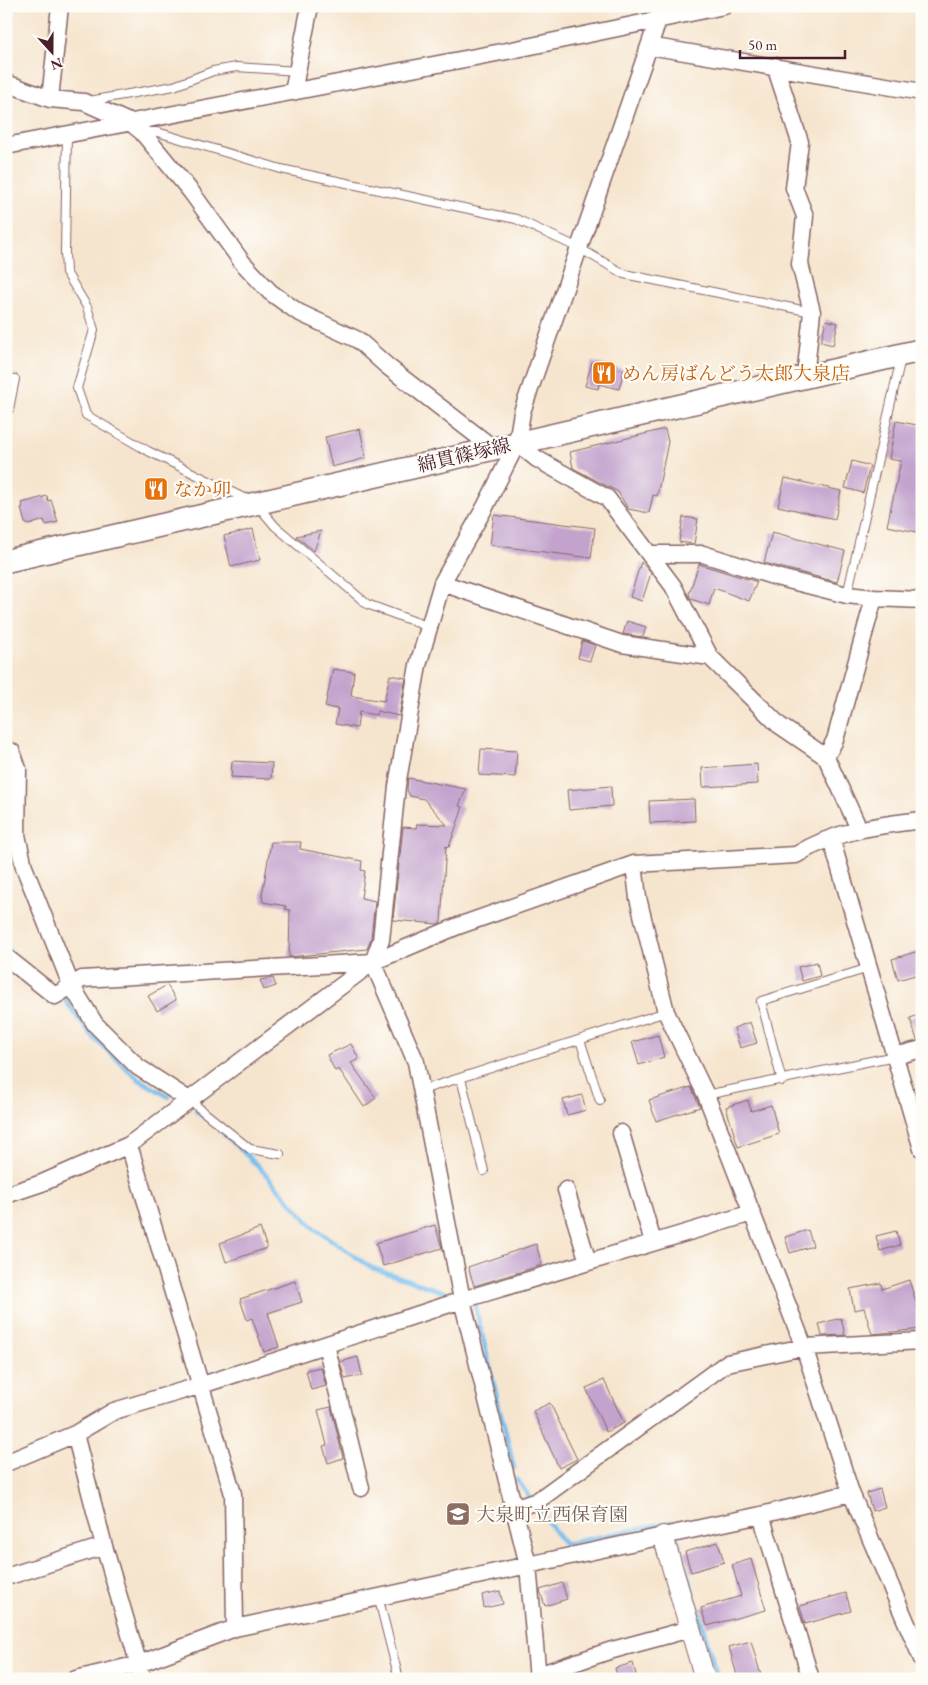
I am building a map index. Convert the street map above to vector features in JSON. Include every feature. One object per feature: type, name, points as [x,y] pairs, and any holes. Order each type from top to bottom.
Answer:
[{"type":"main road","name":"綿貫篠塚線","points":[[6,561],[912,353]]},
{"type":"street","points":[[50,99],[60,6]]},
{"type":"street","points":[[293,92],[310,6]]},
{"type":"street","points":[[6,146],[67,134],[136,128],[658,11],[724,6]]},
{"type":"street","points":[[658,11],[649,46],[522,412],[517,443],[485,507],[442,583],[418,665],[397,786],[381,940],[373,962],[416,1062],[430,1145],[462,1300],[528,1565],[538,1677],[609,1650],[690,1629]]},
{"type":"street","points":[[649,46],[922,92]]},
{"type":"street","points":[[775,66],[800,142],[794,188],[805,216],[800,264],[812,312],[805,378]]},
{"type":"street","points":[[6,83],[50,99],[84,102],[136,128],[192,193],[242,262],[270,292],[298,312],[358,340],[388,366],[493,448]]},
{"type":"street","points":[[517,443],[536,459],[607,498],[673,586],[710,657],[779,725],[826,757],[859,829]]},
{"type":"street","points":[[650,554],[703,554],[776,577],[847,595],[922,600]]},
{"type":"street","points":[[442,583],[622,644],[710,657]]},
{"type":"street","points":[[826,757],[835,740],[874,598]]},
{"type":"street","points":[[6,749],[12,752],[18,769],[17,835],[24,867],[71,985],[95,1024],[138,1067],[189,1100]]},
{"type":"street","points":[[6,1195],[42,1183],[129,1144],[373,962],[458,926],[634,864],[796,855],[812,845],[859,829],[922,820]]},
{"type":"street","points":[[831,838],[922,1149]]},
{"type":"street","points":[[634,864],[638,898],[666,1012],[706,1096],[804,1347],[852,1493],[922,1659]]},
{"type":"street","points":[[6,957],[55,996],[82,980],[373,962]]},
{"type":"street","points":[[895,1056],[922,1049]]},
{"type":"street","points":[[621,1133],[653,1242]]},
{"type":"street","points":[[129,1144],[233,1494],[235,1628]]},
{"type":"street","points":[[566,1190],[588,1262]]},
{"type":"street","points":[[6,1463],[75,1434],[114,1411],[202,1385],[462,1300],[752,1213]]},
{"type":"street","points":[[513,1509],[537,1501],[727,1363],[804,1347],[922,1341]]},
{"type":"street","points":[[326,1345],[361,1488]]},
{"type":"street","points":[[75,1434],[104,1546],[141,1671]]},
{"type":"street","points":[[76,1679],[141,1671],[235,1628],[761,1515],[852,1493]]},
{"type":"street","points":[[761,1515],[811,1679]]},
{"type":"street","points":[[663,1536],[705,1679]]},
{"type":"street","points":[[6,1577],[104,1546]]},
{"type":"lane","points":[[84,102],[174,86],[213,71],[237,67],[298,71]]},
{"type":"lane","points":[[136,128],[157,132],[281,169],[516,219],[579,248],[624,274],[812,312]]},
{"type":"lane","points":[[67,134],[66,272],[87,307],[94,330],[77,388],[86,415],[148,452],[256,503],[275,526],[367,604],[429,627]]},
{"type":"lane","points":[[847,595],[912,353]]},
{"type":"lane","points":[[6,378],[15,379],[9,410]]},
{"type":"lane","points":[[782,1080],[761,1001],[868,968]]},
{"type":"lane","points":[[422,1090],[666,1012]]},
{"type":"lane","points":[[580,1040],[600,1101]]},
{"type":"lane","points":[[706,1096],[895,1056]]},
{"type":"lane","points":[[461,1078],[484,1171]]},
{"type":"lane","points":[[189,1100],[250,1149],[280,1154]]},
{"type":"lane","points":[[378,1596],[399,1679]]},
{"type":"building","points":[[826,320],[838,323],[833,345],[821,342]]},
{"type":"building","points":[[592,362],[624,370],[619,389],[599,384],[598,389],[585,386]]},
{"type":"building","points":[[896,421],[922,426],[922,533],[887,526],[901,461],[889,459]]},
{"type":"building","points":[[360,429],[366,458],[332,467],[325,437]]},
{"type":"building","points":[[665,429],[668,442],[657,496],[653,495],[649,513],[628,509],[618,492],[573,468],[570,452]]},
{"type":"building","points":[[852,461],[870,466],[863,493],[845,488]]},
{"type":"building","points":[[785,478],[841,491],[835,519],[778,506]]},
{"type":"building","points":[[47,496],[48,501],[51,500],[58,522],[46,525],[44,520],[29,525],[25,523],[21,508],[23,507],[22,503]]},
{"type":"building","points":[[494,515],[595,528],[591,558],[490,545]]},
{"type":"building","points":[[683,517],[698,519],[694,544],[679,542]]},
{"type":"building","points":[[253,529],[260,560],[231,567],[224,536]]},
{"type":"building","points":[[321,531],[314,551],[296,536]]},
{"type":"building","points":[[772,532],[845,551],[837,582],[764,563]]},
{"type":"building","points":[[641,562],[651,573],[642,601],[630,597]]},
{"type":"building","points":[[699,564],[757,582],[749,601],[714,588],[709,605],[691,599],[689,594]]},
{"type":"building","points":[[627,621],[646,627],[643,637],[623,634]]},
{"type":"building","points":[[582,641],[595,645],[590,661],[578,658]]},
{"type":"building","points":[[333,669],[354,672],[351,696],[384,701],[390,675],[406,678],[399,716],[377,711],[376,715],[359,712],[357,728],[335,724],[338,709],[325,707]]},
{"type":"building","points":[[481,749],[517,751],[515,777],[479,775]]},
{"type":"building","points":[[232,761],[272,763],[271,779],[231,777]]},
{"type":"building","points":[[757,764],[758,784],[703,787],[702,768]]},
{"type":"building","points":[[408,778],[466,789],[459,806],[463,807],[449,847],[446,846],[441,922],[438,924],[393,920],[403,827],[416,828],[417,824],[447,825],[424,799],[410,796],[407,790]]},
{"type":"building","points":[[611,786],[612,806],[569,810],[567,790]]},
{"type":"building","points":[[694,799],[695,821],[650,823],[649,801]]},
{"type":"building","points":[[271,842],[301,842],[300,849],[362,861],[361,870],[365,871],[361,898],[375,901],[371,938],[367,949],[289,957],[290,910],[285,909],[286,906],[263,902],[262,895]]},
{"type":"building","points":[[922,950],[922,973],[898,980],[892,959]]},
{"type":"building","points":[[817,962],[820,976],[802,981],[798,967]]},
{"type":"building","points":[[273,978],[276,986],[264,990],[260,980]]},
{"type":"building","points":[[167,985],[176,1000],[157,1011],[148,996]]},
{"type":"building","points":[[922,1014],[922,1039],[917,1040],[910,1018]]},
{"type":"building","points":[[750,1022],[757,1043],[740,1048],[734,1028]]},
{"type":"building","points":[[658,1035],[664,1057],[639,1065],[632,1042]]},
{"type":"building","points":[[351,1044],[359,1059],[351,1063],[376,1098],[364,1107],[339,1069],[335,1071],[327,1055]]},
{"type":"building","points":[[691,1087],[700,1107],[656,1121],[649,1100]]},
{"type":"building","points":[[582,1095],[586,1110],[567,1115],[563,1100]]},
{"type":"building","points":[[748,1100],[751,1111],[771,1105],[779,1134],[738,1147],[726,1107]]},
{"type":"building","points":[[435,1225],[442,1248],[383,1266],[376,1243]]},
{"type":"building","points":[[260,1228],[267,1248],[226,1262],[220,1243]]},
{"type":"building","points":[[808,1230],[813,1246],[790,1253],[785,1237]]},
{"type":"building","points":[[896,1231],[900,1245],[880,1251],[876,1236]]},
{"type":"building","points":[[536,1244],[542,1265],[474,1286],[468,1267]]},
{"type":"building","points":[[909,1280],[922,1321],[922,1329],[872,1334],[864,1308],[854,1310],[850,1289],[881,1283],[882,1289]]},
{"type":"building","points":[[295,1281],[302,1302],[268,1313],[279,1347],[264,1352],[252,1318],[247,1320],[240,1299]]},
{"type":"building","points":[[841,1318],[845,1335],[822,1336],[819,1324]]},
{"type":"building","points":[[358,1357],[362,1375],[345,1379],[340,1362]]},
{"type":"building","points":[[321,1367],[326,1386],[311,1390],[306,1370]]},
{"type":"building","points":[[604,1380],[624,1423],[606,1432],[586,1388]]},
{"type":"building","points":[[550,1403],[577,1459],[559,1468],[533,1411]]},
{"type":"building","points":[[331,1407],[343,1458],[328,1463],[323,1446],[327,1445],[318,1410]]},
{"type":"building","points":[[880,1489],[885,1507],[872,1511],[867,1493]]},
{"type":"building","points":[[718,1542],[724,1562],[691,1572],[685,1552]]},
{"type":"building","points":[[751,1559],[766,1610],[707,1626],[701,1608],[741,1596],[732,1565]]},
{"type":"building","points":[[562,1583],[567,1599],[545,1606],[540,1590]]},
{"type":"building","points":[[500,1591],[503,1604],[484,1608],[482,1595]]},
{"type":"building","points":[[846,1593],[851,1611],[805,1624],[800,1606]]},
{"type":"building","points":[[751,1641],[762,1679],[738,1679],[729,1647]]},
{"type":"building","points":[[633,1663],[637,1679],[618,1679],[615,1668]]},
{"type":"waterway","points":[[6,947],[11,954]]},
{"type":"waterway","points":[[62,996],[89,1033],[138,1079],[169,1097]]},
{"type":"waterway","points":[[196,1111],[204,1117]]},
{"type":"waterway","points":[[218,1128],[259,1167],[314,1228],[372,1268],[450,1294]]},
{"type":"waterway","points":[[474,1301],[514,1468]]},
{"type":"waterway","points":[[517,1479],[530,1498]]},
{"type":"waterway","points":[[539,1510],[564,1544],[672,1522],[718,1679]]},
{"type":"place","name":"めん房ばんどう太郎大泉店","points":[[604,373]]},
{"type":"place","name":"なか卯","points":[[156,489]]},
{"type":"place","name":"大泉町立西保育園","points":[[458,1514]]}]
